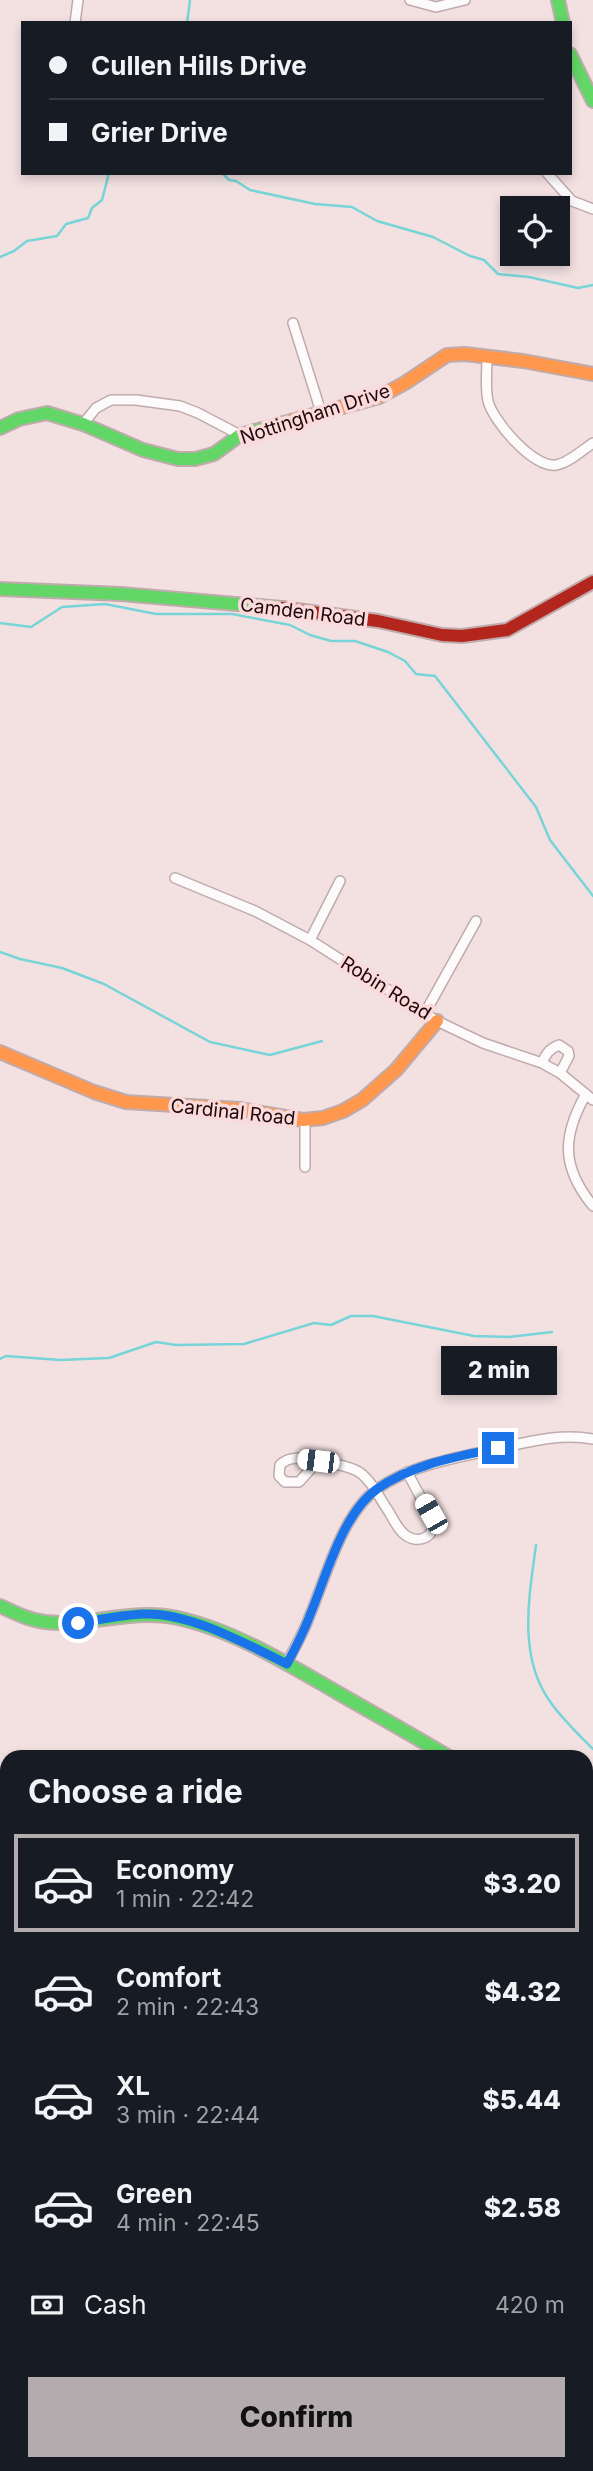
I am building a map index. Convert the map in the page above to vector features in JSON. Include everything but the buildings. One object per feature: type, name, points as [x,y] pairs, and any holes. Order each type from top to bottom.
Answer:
[{"type":"street","points":[[75,21],[78,0]]},
{"type":"street","points":[[410,0],[436,7],[465,0]]},
{"type":"street","points":[[558,0],[563,21]]},
{"type":"street","points":[[572,58],[593,101]]},
{"type":"street","points":[[549,175],[572,201],[593,209]]},
{"type":"street","points":[[293,323],[321,412]]},
{"type":"street","name":"Nottingham Drive","points":[[0,428],[19,419],[47,413],[143,450],[178,459],[204,458],[240,435],[379,397],[447,355],[465,354],[523,361],[593,374]]},
{"type":"street","points":[[487,358],[488,400],[492,411],[532,458],[544,464],[563,463],[593,443]]},
{"type":"street","points":[[83,425],[96,408],[111,400],[136,400],[198,412],[240,435]]},
{"type":"street","name":"Camden Road","points":[[0,589],[121,594],[265,606],[378,621],[442,635],[462,636],[507,630],[593,582]]},
{"type":"street","name":"Robin Road","points":[[175,878],[255,911],[310,940],[426,1011],[437,1021],[483,1043],[542,1063],[560,1073],[590,1097]]},
{"type":"street","points":[[310,940],[340,881]]},
{"type":"street","points":[[426,1011],[476,921]]},
{"type":"street","name":"Cardinal Road","points":[[0,1052],[37,1065],[108,1098],[126,1102],[247,1110],[305,1120],[340,1113],[358,1104],[411,1054],[437,1021]]},
{"type":"street","points":[[542,1063],[553,1047],[564,1047],[569,1056],[560,1073]]},
{"type":"street","points":[[590,1097],[573,1117],[568,1135],[573,1174],[582,1193],[593,1206]]},
{"type":"street","points":[[305,1120],[305,1167]]},
{"type":"street","points":[[287,1664],[310,1616],[341,1537],[354,1514],[375,1490],[407,1472],[430,1464],[558,1438],[593,1439]]},
{"type":"street","points":[[318,1461],[358,1471],[375,1490],[402,1532],[414,1540],[425,1538],[434,1527],[433,1520],[407,1472]]},
{"type":"street","points":[[0,1606],[37,1622],[78,1623],[144,1614],[162,1615],[205,1627],[287,1664],[437,1750]]},
{"type":"waterway","points":[[187,21],[190,0]]},
{"type":"waterway","points":[[0,257],[27,241],[57,236],[66,224],[88,218],[92,208],[102,200],[108,175]]},
{"type":"waterway","points":[[224,175],[250,190],[315,204],[352,207],[377,221],[433,237],[470,256],[484,260],[498,274],[529,277],[578,288],[593,285]]},
{"type":"waterway","points":[[0,623],[31,627],[62,607],[105,604],[156,614],[232,614],[290,625],[331,641],[355,641],[388,652],[405,661],[416,674],[435,676],[536,807],[550,840],[593,896]]},
{"type":"waterway","points":[[0,952],[62,968],[104,984],[210,1042],[270,1055],[322,1041]]},
{"type":"waterway","points":[[0,1359],[6,1356],[60,1360],[109,1358],[156,1342],[176,1345],[244,1344],[314,1323],[331,1325],[351,1316],[373,1316],[474,1336],[509,1337],[552,1332]]},
{"type":"waterway","points":[[536,1545],[528,1625],[533,1664],[539,1683],[549,1700],[593,1749]]},
{"type":"traffic: fast","points":[[558,0],[563,21]]},
{"type":"traffic: fast","points":[[572,58],[593,101]]},
{"type":"traffic: fast","points":[[0,428],[19,419],[47,413],[83,424],[143,450],[178,459],[195,459],[214,454],[240,435],[284,423]]},
{"type":"traffic: fast","points":[[0,589],[121,594],[282,608]]},
{"type":"traffic: fast","points":[[0,1606],[45,1622],[77,1622],[141,1615],[173,1617],[195,1622],[237,1638],[278,1659],[437,1750]]},
{"type":"traffic: slow","points":[[284,423],[379,397],[447,355],[465,354],[523,361],[593,374]]},
{"type":"traffic: slow","points":[[0,1052],[94,1092],[126,1102],[239,1109],[303,1120],[323,1118],[362,1100],[396,1070],[437,1021]]},
{"type":"traffic: jam","points":[[282,608],[462,636],[507,630],[593,582]]},
{"type":"route","points":[[78,1623],[144,1614],[162,1615],[205,1627],[287,1664],[310,1616],[341,1537],[354,1514],[375,1490],[407,1472],[430,1464],[498,1448]]}]
